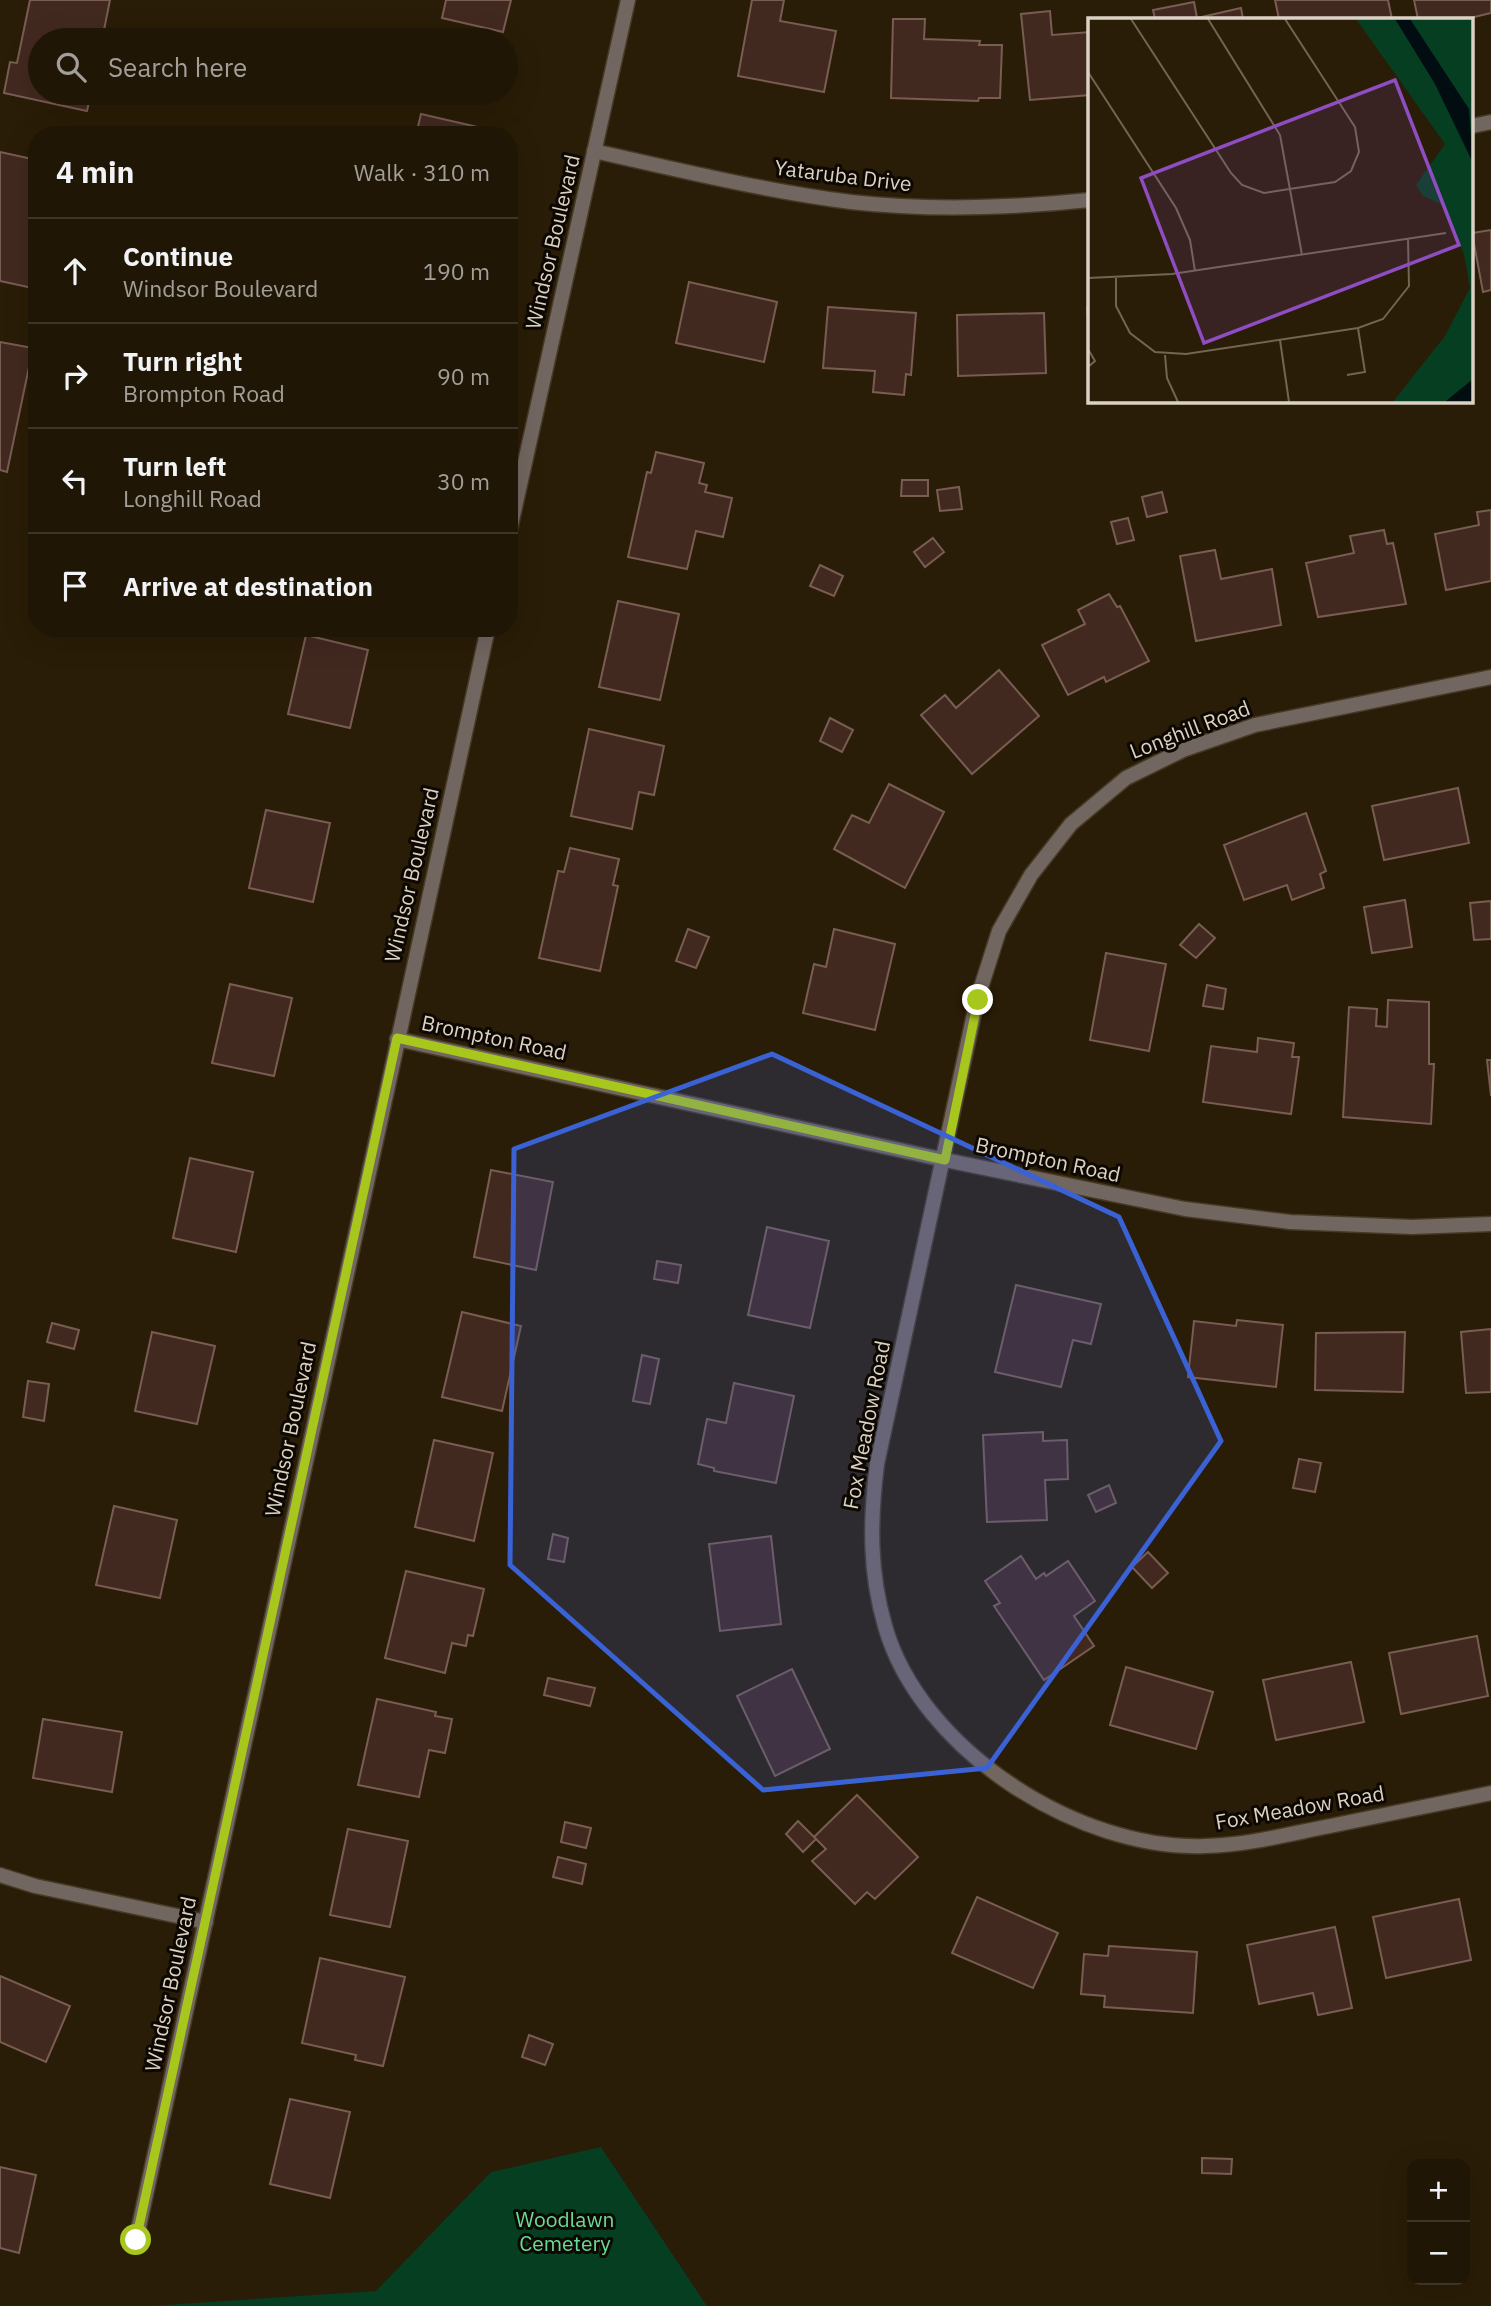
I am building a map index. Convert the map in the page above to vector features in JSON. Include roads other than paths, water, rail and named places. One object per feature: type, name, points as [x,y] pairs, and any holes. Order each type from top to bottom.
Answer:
[{"type":"street","name":"Windsor Boulevard","points":[[518,493],[628,0]]},
{"type":"street","name":"Yataruba Drive","points":[[594,151],[764,189],[852,202],[946,208],[1088,200]]},
{"type":"street","name":"Windsor Boulevard","points":[[136,2240],[486,637]]},
{"type":"street","name":"Longhill Road","points":[[945,1160],[978,1000],[999,931],[1031,875],[1071,824],[1125,778],[1195,746],[1255,725],[1491,677]]},
{"type":"street","name":"Brompton Road","points":[[397,1038],[945,1160],[1185,1209],[1290,1223],[1412,1227],[1491,1224]]},
{"type":"street","name":"Fox Meadow Road","points":[[945,1160],[877,1464],[870,1524],[873,1575],[886,1628],[908,1682],[939,1720],[976,1760],[1033,1798],[1085,1824],[1145,1841],[1202,1847],[1249,1843],[1491,1793]]},
{"type":"street","points":[[0,1875],[35,1886],[206,1922]]},
{"type":"park label","name":"Woodlawn Cemetery","points":[[565,2232]]}]
